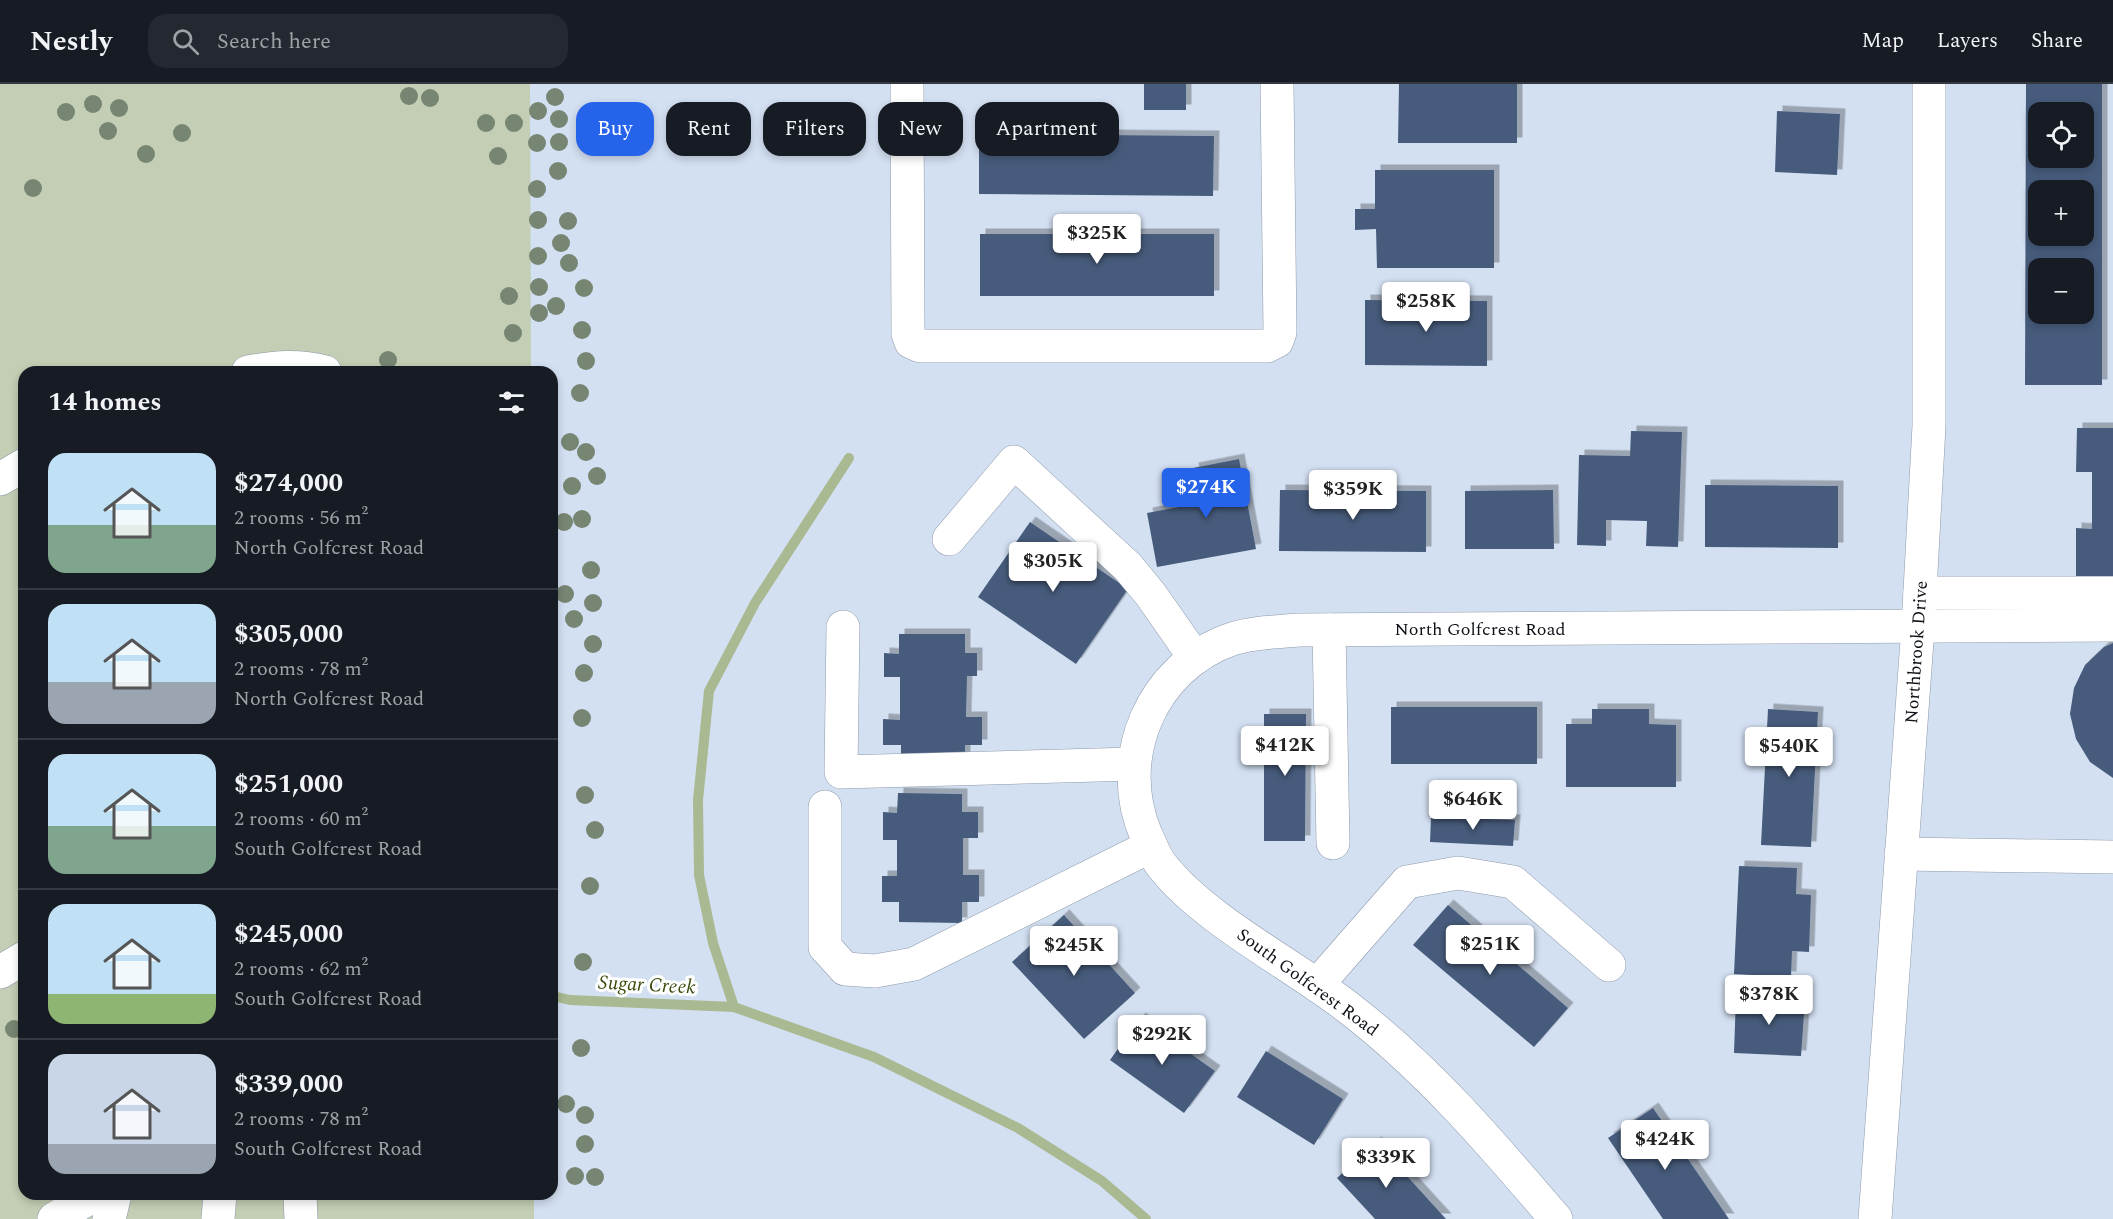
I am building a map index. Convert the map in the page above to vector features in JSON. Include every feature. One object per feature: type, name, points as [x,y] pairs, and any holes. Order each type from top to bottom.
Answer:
[{"type":"street","points":[[907,84],[908,333],[911,342],[920,346],[1268,346],[1277,340],[1280,332],[1278,84]]},
{"type":"street","name":"Northbrook Drive","points":[[1875,1219],[1918,627],[1929,426],[1929,84]]},
{"type":"street","points":[[950,539],[1014,462],[1128,567],[1151,595],[1195,658]]},
{"type":"street","points":[[0,479],[18,468]]},
{"type":"street","points":[[1920,593],[2113,593]]},
{"type":"street","name":"North Golfcrest Road","points":[[1134,775],[1142,725],[1156,699],[1176,674],[1195,658],[1232,639],[1270,632],[2113,624]]},
{"type":"street","points":[[843,627],[841,772],[1134,775]]},
{"type":"street","points":[[1329,630],[1333,843]]},
{"type":"street","name":"South Golfcrest Road","points":[[1134,775],[1138,816],[1161,866],[1222,920],[1360,1017],[1472,1121],[1556,1219]]},
{"type":"street","points":[[825,807],[825,947],[845,969],[874,971],[914,964],[1151,846]]},
{"type":"street","points":[[1901,854],[2113,857]]},
{"type":"street","points":[[1317,985],[1407,882],[1458,873],[1513,882],[1609,965]]},
{"type":"street","points":[[0,972],[18,962]]},
{"type":"street","points":[[54,1219],[86,1200]]},
{"type":"street","points":[[109,1219],[114,1200]]},
{"type":"street","points":[[218,1219],[220,1200]]},
{"type":"street","points":[[300,1200],[301,1219]]},
{"type":"green space","points":[[0,84],[530,84],[531,366],[18,366],[18,1200],[534,1200],[534,1219],[0,1219]]},
{"type":"building","points":[[1144,84],[1186,84],[1186,110],[1144,110]]},
{"type":"building","points":[[1399,84],[1517,84],[1517,143],[1398,143]]},
{"type":"building","points":[[2026,84],[2102,84],[2102,385],[2025,385]]},
{"type":"building","points":[[1777,111],[1840,114],[1837,175],[1775,172]]},
{"type":"building","points":[[1119,135],[1214,136],[1213,196],[979,194],[979,156],[1119,156]]},
{"type":"building","points":[[1375,170],[1494,170],[1494,268],[1377,268],[1376,229],[1355,230],[1355,209],[1375,209]]},
{"type":"building","points":[[980,234],[1214,234],[1214,296],[980,296]]},
{"type":"building","points":[[1365,300],[1487,301],[1487,366],[1365,365]]},
{"type":"building","points":[[2077,428],[2113,428],[2113,577],[2076,576],[2076,528],[2092,529],[2092,472],[2076,472]]},
{"type":"building","points":[[1631,431],[1682,432],[1678,547],[1646,546],[1647,521],[1606,520],[1606,546],[1577,545],[1579,455],[1630,456]]},
{"type":"building","points":[[1239,459],[1256,549],[1157,567],[1147,513],[1200,503],[1193,468]]},
{"type":"building","points":[[1705,485],[1838,486],[1838,548],[1705,547]]},
{"type":"building","points":[[1280,490],[1426,491],[1426,552],[1279,551]]},
{"type":"building","points":[[1553,490],[1554,549],[1465,549],[1465,491]]},
{"type":"building","points":[[1030,522],[1128,589],[1076,664],[978,597]]},
{"type":"building","points":[[899,634],[965,634],[965,653],[977,653],[977,676],[967,676],[966,717],[982,717],[982,745],[965,745],[965,765],[901,765],[901,745],[883,745],[883,719],[900,720],[900,677],[884,677],[884,653],[899,654]]},
{"type":"building","points":[[2113,643],[2113,778],[2090,762],[2076,739],[2070,714],[2074,688],[2085,665],[2104,647]]},
{"type":"building","points":[[1391,707],[1537,707],[1537,764],[1391,764]]},
{"type":"building","points":[[1592,709],[1649,709],[1649,724],[1676,725],[1676,787],[1566,787],[1566,724],[1592,724]]},
{"type":"building","points":[[1768,709],[1818,712],[1811,847],[1761,845]]},
{"type":"building","points":[[1264,714],[1306,714],[1305,841],[1264,841]]},
{"type":"building","points":[[898,793],[962,794],[962,812],[978,812],[978,838],[963,838],[963,875],[979,875],[979,902],[962,902],[962,923],[899,922],[899,902],[882,902],[882,876],[897,876],[897,840],[883,840],[883,812],[897,813]]},
{"type":"building","points":[[1431,817],[1515,820],[1513,846],[1430,842]]},
{"type":"building","points":[[1739,866],[1797,868],[1796,894],[1811,895],[1809,952],[1792,951],[1791,977],[1734,974]]},
{"type":"building","points":[[1448,905],[1568,1008],[1534,1047],[1413,945]]},
{"type":"building","points":[[1064,915],[1135,993],[1084,1039],[1012,962]]},
{"type":"building","points":[[1736,996],[1805,1000],[1801,1056],[1734,1053]]},
{"type":"building","points":[[1140,1018],[1215,1071],[1184,1113],[1110,1060]]},
{"type":"building","points":[[1266,1051],[1343,1099],[1314,1145],[1237,1097]]},
{"type":"building","points":[[1653,1108],[1729,1219],[1663,1219],[1608,1138]]},
{"type":"building","points":[[1376,1142],[1446,1219],[1375,1219],[1337,1178]]},
{"type":"waterway","points":[[849,458],[755,603],[709,691],[698,800],[699,875],[713,943],[734,1007],[874,1057],[1018,1128],[1102,1181],[1146,1219]]},
{"type":"waterway","name":"Sugar Creek","points":[[558,997],[570,1000],[734,1007]]}]
